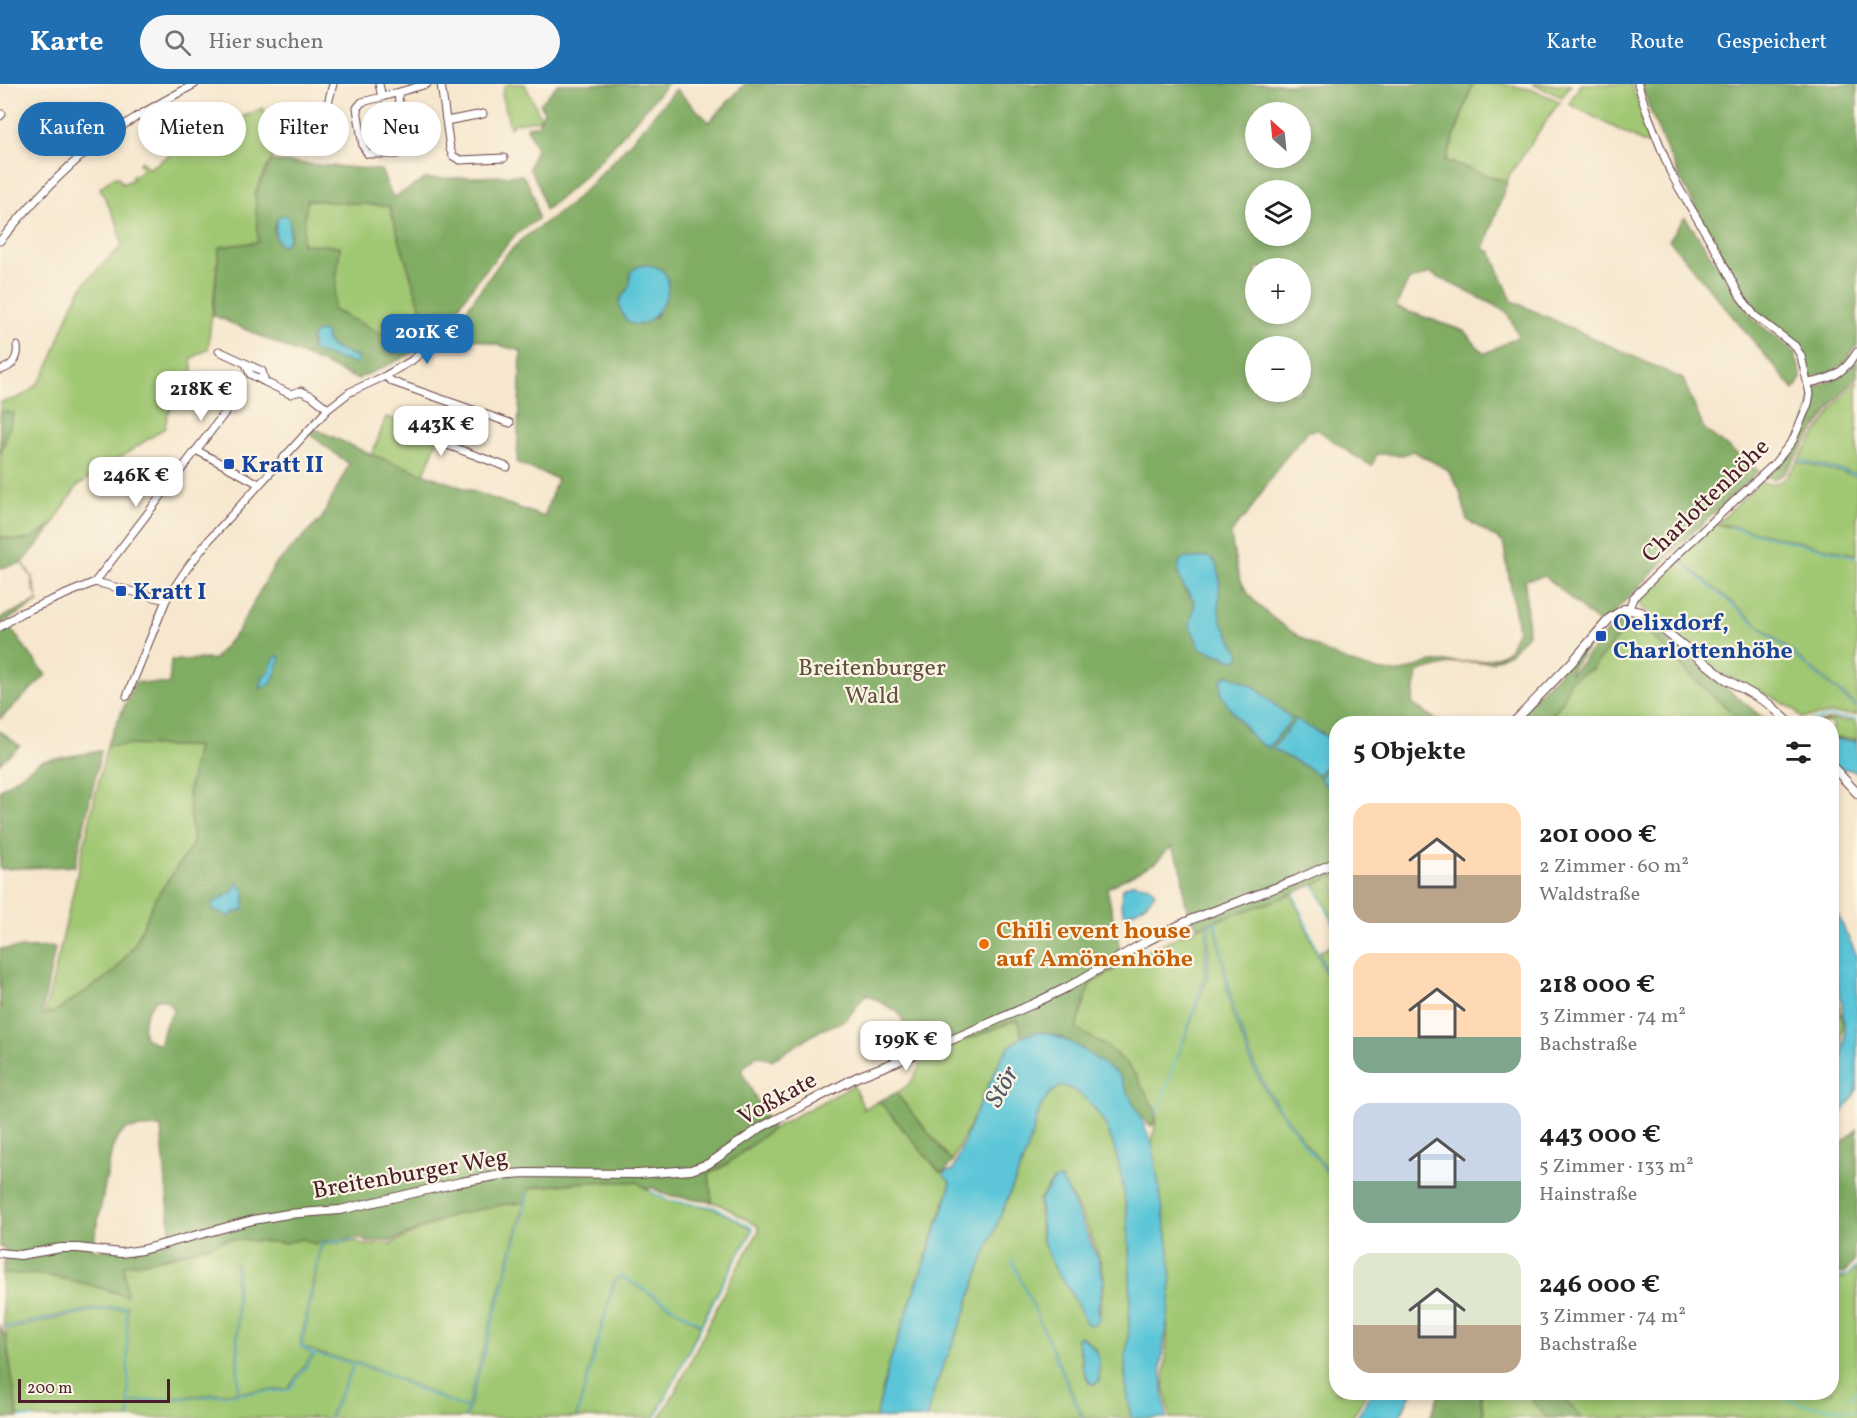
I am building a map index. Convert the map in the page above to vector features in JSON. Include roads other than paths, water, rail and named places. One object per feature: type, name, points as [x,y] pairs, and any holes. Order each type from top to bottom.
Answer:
[{"type":"main road","points":[[1520,716],[1572,662],[1610,618],[1621,610],[1629,609],[1641,612],[1724,678],[1770,704],[1783,716]]},
{"type":"main road","points":[[1839,774],[1857,793]]},
{"type":"main road","name":"Voßkate","points":[[700,1167],[760,1128],[857,1077],[942,1044],[1033,1004],[1190,920],[1329,865]]},
{"type":"main road","name":"Breitenburger Weg","points":[[0,1253],[20,1255],[61,1248],[132,1252],[253,1220],[350,1208],[493,1176],[524,1173],[638,1174],[682,1172],[700,1167]]},
{"type":"street","points":[[0,241],[38,197],[80,157],[132,119],[195,84]]},
{"type":"street","points":[[328,102],[333,84]]},
{"type":"street","points":[[379,84],[382,97]]},
{"type":"street","points":[[398,93],[403,148],[397,154],[368,154],[363,146],[357,108],[362,102],[427,84]]},
{"type":"street","points":[[441,84],[450,149],[456,158],[460,160],[504,158]]},
{"type":"street","points":[[1638,84],[1670,171],[1740,296],[1755,316],[1795,346],[1801,356],[1808,382],[1843,371],[1857,352]]},
{"type":"street","points":[[446,121],[483,114]]},
{"type":"street","points":[[127,696],[166,600],[205,545],[328,409],[350,392],[385,376],[420,354],[449,327]]},
{"type":"street","points":[[0,370],[7,368],[14,361],[17,346]]},
{"type":"street","points":[[219,351],[262,371],[266,382],[290,393],[301,391],[312,396],[328,409]]},
{"type":"street","points":[[385,376],[393,382],[510,423]]},
{"type":"street","name":"Charlottenhöhe","points":[[1629,609],[1633,598],[1768,470],[1792,443],[1808,404],[1810,394],[1808,382]]},
{"type":"street","points":[[455,404],[441,442],[507,467]]},
{"type":"street","points":[[0,627],[21,613],[95,582],[226,410]]},
{"type":"street","points":[[196,450],[260,484]]},
{"type":"street","points":[[95,582],[166,600]]},
{"type":"water","points":[[280,215],[289,218],[290,226],[289,237],[282,246],[275,231]]},
{"type":"water","points":[[647,265],[662,271],[668,282],[666,296],[659,310],[648,321],[637,325],[626,320],[619,302],[629,287],[630,273],[637,267]]},
{"type":"water","points":[[322,331],[327,335],[326,338],[331,346],[356,357],[357,362],[352,363],[312,351],[312,337]]},
{"type":"water","points":[[1210,557],[1218,570],[1221,621],[1240,654],[1239,658],[1233,660],[1200,648],[1190,626],[1195,603],[1179,577],[1181,559]]},
{"type":"water","points":[[279,656],[280,661],[271,684],[260,688],[263,676],[268,673],[275,657]]},
{"type":"water","points":[[1229,675],[1256,687],[1292,719],[1268,748],[1255,740],[1221,694],[1221,680]]},
{"type":"water","points":[[1296,719],[1329,738],[1329,761],[1318,775],[1272,749]]},
{"type":"water","points":[[1839,740],[1857,741],[1857,772],[1847,769],[1839,770]]},
{"type":"water","points":[[1329,766],[1329,790],[1320,778]]},
{"type":"water","points":[[238,882],[245,892],[244,909],[234,912],[230,917],[217,911],[213,912],[212,903],[234,891]]},
{"type":"water","points":[[1133,883],[1150,886],[1155,893],[1146,904],[1129,913],[1124,913],[1121,905],[1123,888]]},
{"type":"water","points":[[1839,918],[1857,956],[1857,1089],[1839,1116],[1839,1068],[1845,1036],[1839,993]]},
{"type":"water","name":"Stör","points":[[1035,1032],[1048,1033],[1074,1044],[1118,1074],[1152,1143],[1171,1272],[1170,1302],[1161,1365],[1167,1418],[1131,1418],[1125,1372],[1129,1327],[1130,1259],[1119,1165],[1110,1135],[1094,1107],[1079,1093],[1061,1086],[1049,1094],[1040,1108],[1027,1151],[981,1264],[964,1316],[936,1384],[926,1418],[876,1418],[889,1364],[945,1204],[950,1182],[944,1176],[945,1172],[953,1170],[972,1121],[1002,1057],[1010,1046],[1022,1037]]},
{"type":"water","points":[[1061,1179],[1098,1259],[1104,1280],[1098,1308],[1100,1318],[1094,1325],[1087,1324],[1070,1291],[1052,1264],[1042,1238],[1040,1200],[1054,1180]]},
{"type":"water","points":[[1080,1336],[1092,1346],[1099,1360],[1099,1381],[1094,1384],[1090,1383],[1081,1364],[1083,1362],[1077,1339]]},
{"type":"water","points":[[1367,1400],[1408,1400],[1399,1418],[1357,1418]]},
{"type":"waterway","points":[[1799,461],[1857,475]]},
{"type":"waterway","points":[[1729,527],[1857,557]]},
{"type":"waterway","points":[[1678,560],[1857,707]]},
{"type":"waterway","points":[[1839,718],[1857,719]]},
{"type":"waterway","points":[[1314,885],[1329,915]]},
{"type":"waterway","points":[[1294,894],[1329,979]]},
{"type":"waterway","points":[[1157,1114],[1206,975],[1208,925],[1216,922],[1233,1011],[1253,1065],[1268,1093],[1305,1145],[1329,1174]]},
{"type":"waterway","points":[[465,1418],[525,1210],[527,1190]]},
{"type":"waterway","points":[[650,1191],[667,1200],[714,1207],[752,1227],[753,1231],[723,1283],[656,1418]]},
{"type":"waterway","points":[[353,1240],[321,1243],[301,1346],[314,1354],[366,1366],[390,1375],[468,1409]]},
{"type":"waterway","points":[[1011,1259],[1083,1418]]},
{"type":"waterway","points":[[236,1265],[239,1393]]},
{"type":"waterway","points":[[1839,1277],[1848,1275],[1857,1266]]},
{"type":"waterway","points":[[577,1418],[618,1276],[622,1276],[701,1324]]},
{"type":"waterway","points":[[4,1328],[86,1311],[126,1307],[130,1418]]},
{"type":"waterway","points":[[129,1402],[289,1390],[314,1354]]},
{"type":"waterway","points":[[329,1418],[355,1364]]},
{"type":"waterway","points":[[1849,1397],[1857,1390]]},
{"type":"waterway","points":[[1792,1400],[1801,1404],[1857,1411]]},
{"type":"waterway","points":[[20,1417],[34,1418]]},
{"type":"place","name":"Kratt II","points":[[229,464]]},
{"type":"place","name":"Kratt I","points":[[121,591]]},
{"type":"place","name":"Oelixdorf, Charlottenhöhe","points":[[1601,636]]},
{"type":"place","name":"Chili event house auf Amönenhöhe","points":[[984,944]]},
{"type":"park label","name":"Breitenburger Wald","points":[[872,681]]}]
